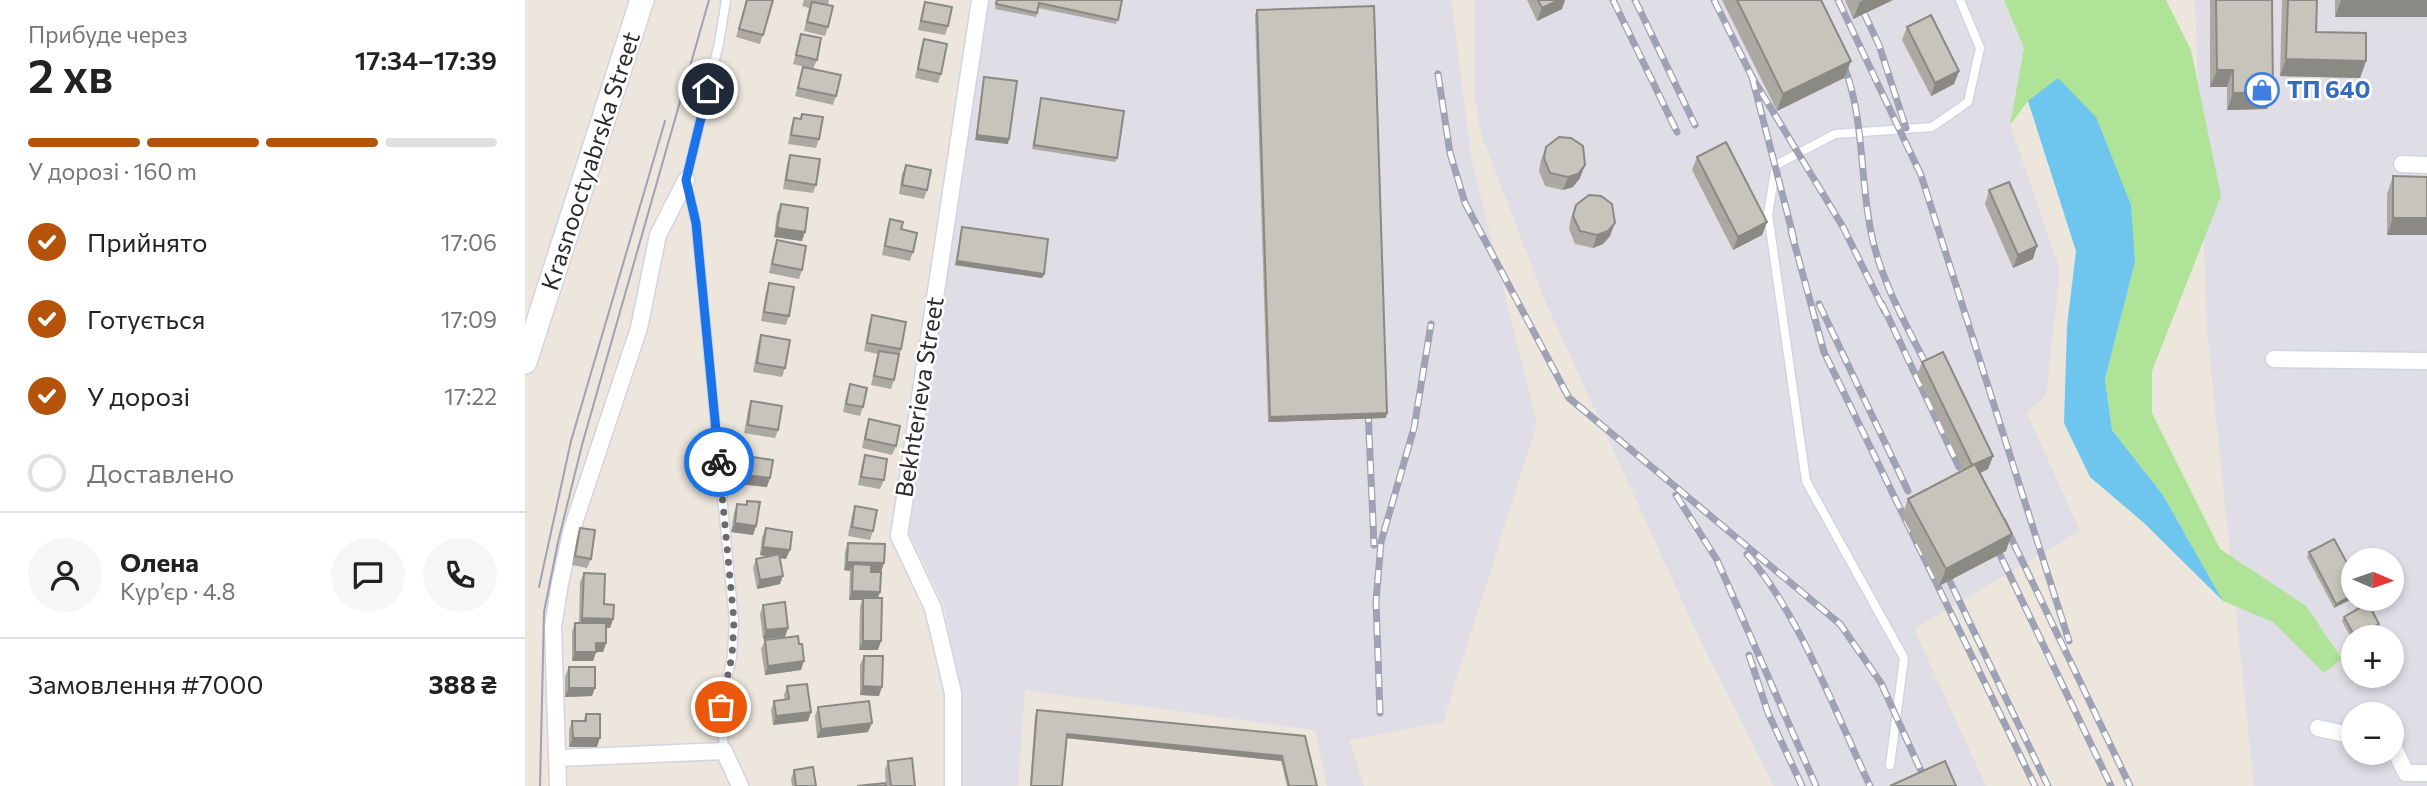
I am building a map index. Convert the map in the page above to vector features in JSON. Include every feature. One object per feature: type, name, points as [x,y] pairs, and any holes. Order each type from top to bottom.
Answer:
[{"type":"main road","name":"Krasnooctyabrska Street","points":[[525,362],[642,0]]},
{"type":"street","name":"Bekhterieva Street","points":[[953,786],[953,693],[933,608],[899,536],[980,0]]},
{"type":"street","points":[[2402,164],[2427,165]]},
{"type":"street","points":[[558,786],[553,626],[563,570],[572,529],[639,328],[658,235],[686,180]]},
{"type":"street","points":[[2274,359],[2427,361]]},
{"type":"street","points":[[2318,728],[2341,733]]},
{"type":"street","points":[[558,758],[724,751],[740,786]]},
{"type":"street","points":[[2402,765],[2406,773],[2427,773]]},
{"type":"lane","points":[[724,751],[721,707],[732,656],[734,621],[696,223],[686,180],[719,43],[726,0]]},
{"type":"lane","points":[[1890,765],[1904,658],[1806,481],[1768,215],[1776,165],[1835,134],[1932,127],[1968,102],[1980,48],[1960,0]]},
{"type":"shaded area","points":[[988,0],[1451,0],[1472,162],[1537,423],[1443,722],[1349,740],[1364,786],[1327,786],[1315,730],[1025,690],[1018,786],[962,786],[961,691],[944,605],[909,533]]},
{"type":"shaded area","points":[[1474,0],[2004,0],[2024,48],[2010,125],[2060,270],[2046,395],[2027,413],[2080,531],[1914,629],[1986,786],[1774,786],[1701,642],[1546,303],[1481,134],[1474,91]]},
{"type":"shaded area","points":[[2195,0],[2427,0],[2427,786],[2254,786],[2207,330]]},
{"type":"green space","points":[[2004,0],[2166,0],[2191,50],[2221,196],[2152,371],[2152,413],[2220,549],[2306,606],[2341,658],[2324,673],[2273,622],[2223,601],[2163,495],[2112,430],[2105,379],[2135,262],[2028,101],[2010,125],[2024,48]]},
{"type":"water","points":[[2058,78],[2096,117],[2131,205],[2135,262],[2105,379],[2112,430],[2163,495],[2223,601],[2144,523],[2090,477],[2064,423],[2067,326],[2076,251],[2028,101]]},
{"type":"building","points":[[747,0],[773,0],[763,35],[739,29]]},
{"type":"building","points":[[997,0],[1122,0],[1118,20],[1039,3],[1037,13],[996,4]]},
{"type":"building","points":[[1538,0],[1559,0],[1542,8]]},
{"type":"building","points":[[1737,0],[1821,0],[1851,61],[1783,94]]},
{"type":"building","points":[[2216,0],[2272,0],[2273,92],[2233,93],[2233,70],[2217,70]]},
{"type":"building","points":[[2288,0],[2317,0],[2316,32],[2366,33],[2366,61],[2286,59]]},
{"type":"building","points":[[812,2],[833,6],[828,27],[807,22]]},
{"type":"building","points":[[925,2],[952,7],[948,26],[921,21]]},
{"type":"building","points":[[1374,6],[1387,413],[1270,417],[1257,10]]},
{"type":"building","points":[[1931,15],[1959,71],[1935,83],[1907,27]]},
{"type":"building","points":[[801,34],[821,38],[817,60],[796,55]]},
{"type":"building","points":[[924,39],[947,44],[941,74],[918,69]]},
{"type":"building","points":[[803,67],[841,75],[836,96],[798,88]]},
{"type":"building","points":[[984,77],[1017,81],[1009,139],[977,135]]},
{"type":"building","points":[[1041,98],[1124,111],[1117,158],[1034,145]]},
{"type":"building","points":[[802,114],[823,117],[819,139],[791,135],[794,118],[801,119]]},
{"type":"building","points":[[1559,137],[1571,138],[1583,146],[1585,165],[1578,174],[1568,177],[1550,173],[1544,158],[1546,147]]},
{"type":"building","points":[[1726,142],[1767,222],[1738,237],[1697,157]]},
{"type":"building","points":[[790,155],[820,159],[816,185],[786,180]]},
{"type":"building","points":[[906,165],[931,170],[927,190],[902,185]]},
{"type":"building","points":[[2393,176],[2427,177],[2427,218],[2393,218]]},
{"type":"building","points":[[2009,182],[2037,246],[2018,255],[1989,190]]},
{"type":"building","points":[[1589,195],[1601,196],[1612,204],[1615,223],[1608,231],[1597,235],[1580,231],[1573,216],[1576,205]]},
{"type":"building","points":[[781,204],[808,208],[805,232],[777,228]]},
{"type":"building","points":[[890,219],[903,222],[901,229],[917,233],[913,252],[885,246]]},
{"type":"building","points":[[962,227],[1048,239],[1044,274],[957,261]]},
{"type":"building","points":[[777,240],[806,246],[802,270],[772,264]]},
{"type":"building","points":[[769,283],[794,287],[789,316],[764,312]]},
{"type":"building","points":[[872,315],[906,322],[901,349],[867,343]]},
{"type":"building","points":[[761,335],[790,340],[785,368],[757,363]]},
{"type":"building","points":[[879,351],[899,354],[894,380],[874,376]]},
{"type":"building","points":[[1943,352],[1993,456],[1972,465],[1922,362]]},
{"type":"building","points":[[850,384],[867,388],[863,407],[846,404]]},
{"type":"building","points":[[751,401],[782,406],[778,430],[748,425]]},
{"type":"building","points":[[869,419],[900,426],[896,446],[865,439]]},
{"type":"building","points":[[865,455],[887,459],[884,480],[861,477]]},
{"type":"building","points":[[746,456],[773,460],[770,478],[744,475]]},
{"type":"building","points":[[1975,464],[2012,534],[1946,569],[1908,499]]},
{"type":"building","points":[[747,501],[760,502],[756,526],[735,523],[737,504],[747,505]]},
{"type":"building","points":[[855,506],[877,510],[873,531],[852,527]]},
{"type":"building","points":[[580,528],[595,530],[591,559],[575,556]]},
{"type":"building","points":[[766,528],[792,532],[790,550],[763,547]]},
{"type":"building","points":[[2334,539],[2341,552],[2341,601],[2336,604],[2309,552]]},
{"type":"building","points":[[848,543],[885,544],[884,563],[847,562]]},
{"type":"building","points":[[779,554],[783,576],[760,580],[756,559]]},
{"type":"building","points":[[853,564],[871,565],[871,572],[881,572],[880,592],[852,591]]},
{"type":"building","points":[[584,573],[605,574],[604,604],[614,605],[613,619],[582,618]]},
{"type":"building","points":[[863,598],[882,598],[881,641],[863,641]]},
{"type":"building","points":[[785,602],[788,628],[766,630],[763,605]]},
{"type":"building","points":[[2354,611],[2372,611],[2379,624],[2348,625],[2344,617]]},
{"type":"building","points":[[575,623],[606,623],[606,643],[596,643],[596,652],[575,652]]},
{"type":"building","points":[[798,636],[804,661],[768,666],[765,640]]},
{"type":"building","points":[[864,656],[883,656],[882,687],[863,686]]},
{"type":"building","points":[[569,667],[595,667],[595,688],[569,688]]},
{"type":"building","points":[[807,684],[811,712],[776,716],[774,701],[789,699],[787,686]]},
{"type":"building","points":[[869,701],[872,723],[821,729],[818,707]]},
{"type":"building","points":[[1037,710],[1305,736],[1317,786],[1289,786],[1282,756],[1067,734],[1062,786],[1031,786]]},
{"type":"building","points":[[586,714],[600,714],[600,738],[573,738],[572,721],[586,721]]},
{"type":"building","points":[[912,758],[915,786],[891,786],[888,761]]},
{"type":"building","points":[[1945,761],[1956,786],[1890,786]]},
{"type":"building","points":[[813,767],[816,786],[796,786],[794,770]]},
{"type":"building","points":[[885,783],[886,786],[857,786]]},
{"type":"tram line","points":[[540,786],[544,612],[558,542],[582,445],[709,0]]},
{"type":"tram line","points":[[539,587],[571,441],[665,121]]},
{"type":"railway","points":[[1613,0],[1677,132]]},
{"type":"railway","points":[[1635,0],[1695,125]]},
{"type":"railway","points":[[1714,0],[1752,77],[1843,227],[1885,312]]},
{"type":"railway","points":[[1838,0],[1921,175],[2069,641]]},
{"type":"railway","points":[[1864,13],[1879,45],[1906,128]]},
{"type":"railway","points":[[1839,54],[1853,97],[1867,210],[1876,251],[1898,308],[1934,380]]},
{"type":"railway","points":[[1438,74],[1450,153],[1465,203],[1569,398],[1840,624],[1881,683],[1921,771]]},
{"type":"railway","points":[[1752,77],[1794,239]]},
{"type":"railway","points":[[1791,231],[1824,352],[2035,786]]},
{"type":"railway","points":[[1819,304],[1908,491]]},
{"type":"railway","points":[[1882,304],[1959,467]]},
{"type":"railway","points":[[1380,713],[1376,601],[1381,542],[1414,428],[1431,324]]},
{"type":"railway","points":[[1368,409],[1374,545]]},
{"type":"railway","points":[[1676,495],[1717,560],[1816,786]]},
{"type":"railway","points":[[2003,521],[2130,786]]},
{"type":"railway","points":[[1991,536],[2111,786]]},
{"type":"railway","points":[[1747,554],[1766,578],[1800,635],[1870,786]]},
{"type":"railway","points":[[1942,565],[2048,786]]},
{"type":"railway","points":[[1749,655],[1768,713],[1802,786]]},
{"type":"way so far","points":[[719,462],[734,621],[732,656],[721,707]]},
{"type":"place","name":"ТП 640","points":[[2262,90]]},
{"type":"route","points":[[708,89],[686,180],[696,223],[719,462]]}]
